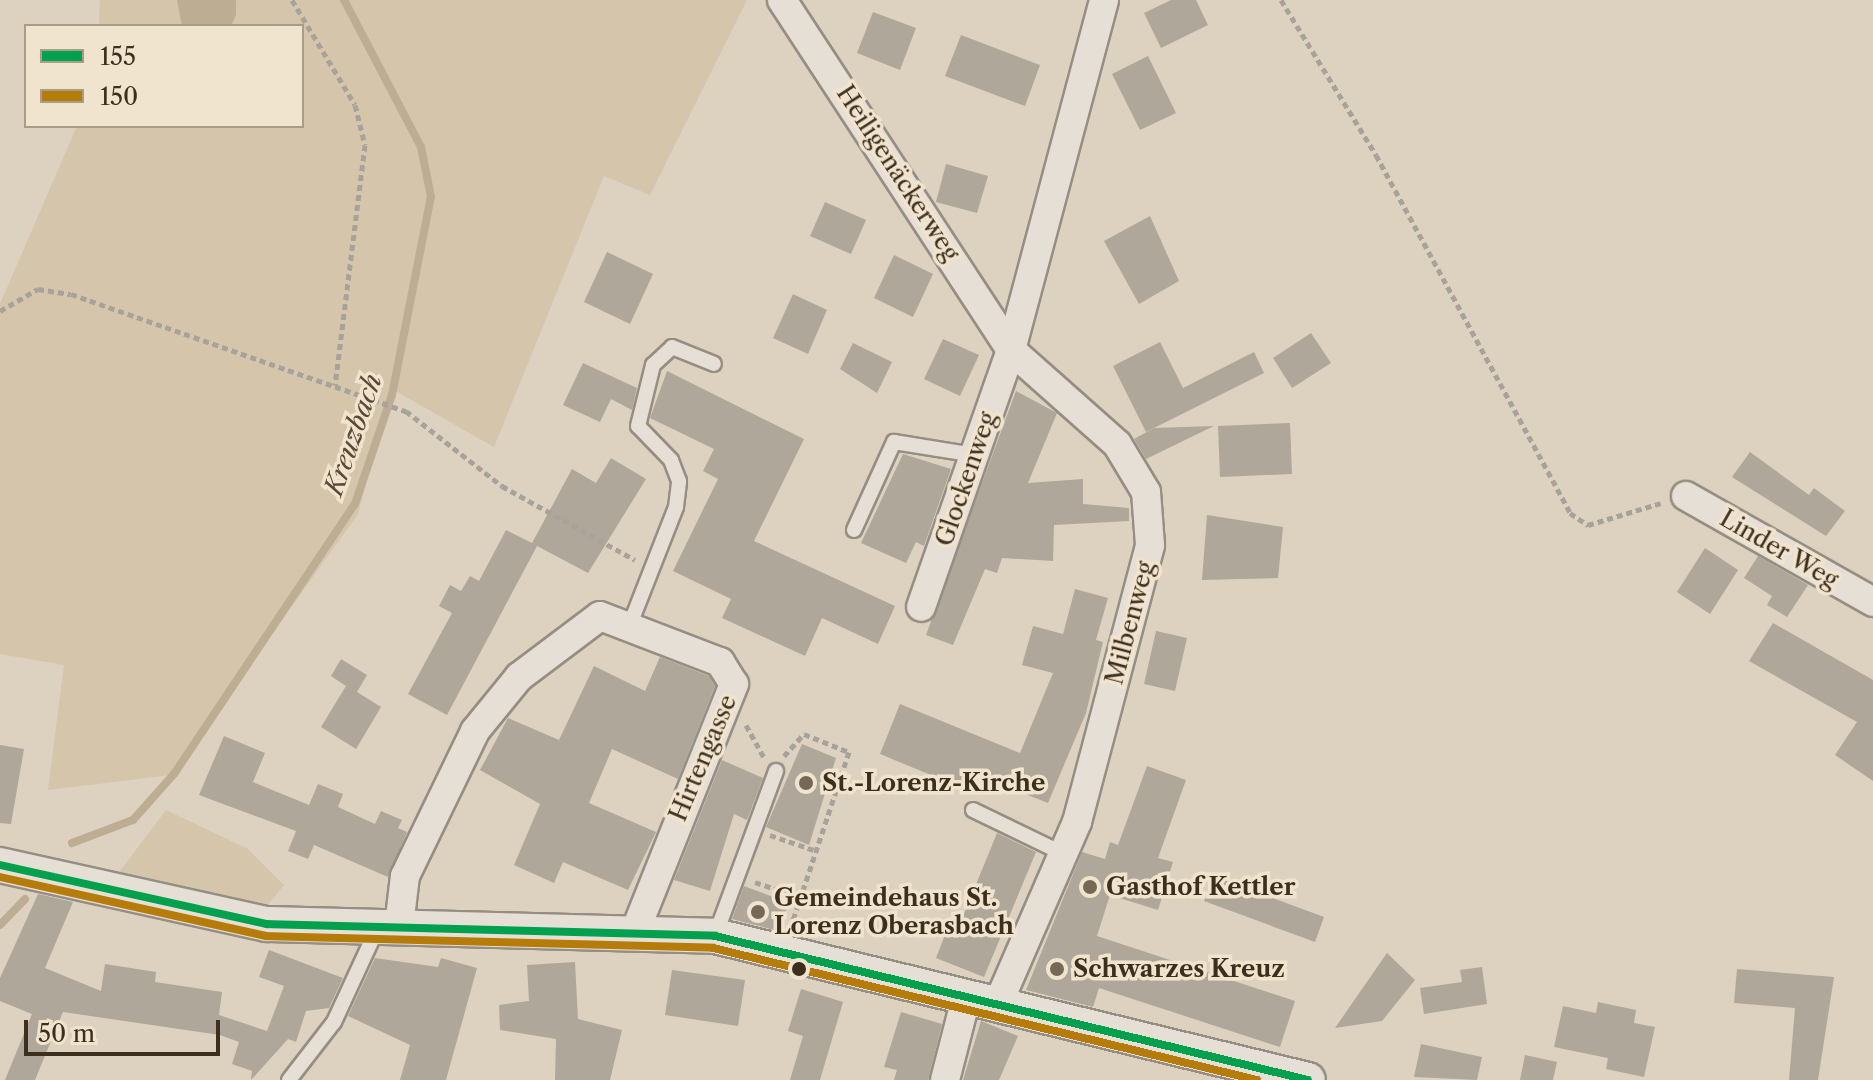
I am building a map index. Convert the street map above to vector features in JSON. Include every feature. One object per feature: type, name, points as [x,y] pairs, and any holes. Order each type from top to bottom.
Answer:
[{"type":"street","name":"Heiligenäckerweg","points":[[782,0],[1011,350]]},
{"type":"street","points":[[1011,350],[1104,0]]},
{"type":"street","name":"Glockenweg","points":[[921,607],[1011,350]]},
{"type":"street","name":"Milbenweg","points":[[945,1080],[982,1002],[1064,854],[1150,545],[1146,492],[1117,444],[1011,350]]},
{"type":"street","name":"Linder Weg","points":[[1686,496],[1873,602]]},
{"type":"street","name":"Hirtengasse","points":[[389,926],[405,876],[475,731],[519,677],[572,631],[600,616],[720,662],[734,684],[729,706],[635,931]]},
{"type":"street","points":[[0,865],[267,924],[635,931],[715,936],[783,950],[982,1002],[1308,1080]]},
{"type":"lane","points":[[629,627],[679,481],[671,460],[638,426],[653,365],[672,347],[714,364]]},
{"type":"lane","points":[[854,530],[894,442],[974,455]]},
{"type":"lane","points":[[715,936],[751,829],[776,771]]},
{"type":"lane","points":[[973,810],[1064,854]]},
{"type":"lane","points":[[289,1080],[334,1022],[389,926]]},
{"type":"path","points":[[292,0],[355,105],[365,145],[335,385]]},
{"type":"path","points":[[1281,0],[1376,155],[1570,513],[1588,525],[1686,496]]},
{"type":"path","points":[[0,311],[38,289],[71,294],[406,411],[502,486],[651,570]]},
{"type":"path","points":[[729,706],[776,771],[804,734],[849,752],[783,950]]},
{"type":"path","points":[[751,829],[814,850]]},
{"type":"path","points":[[734,875],[799,897]]},
{"type":"shaded area","points":[[100,0],[747,0],[650,195],[604,176],[494,447],[392,389],[358,514],[171,775],[48,790],[64,665],[0,654],[0,304],[76,128],[304,128],[304,24],[99,24]]},
{"type":"shaded area","points":[[177,0],[236,0],[236,15],[232,24],[182,24]]},
{"type":"shaded area","points":[[166,810],[248,849],[284,885],[266,907],[117,875]]},
{"type":"building","points":[[1171,0],[1196,0],[1208,25],[1161,48],[1144,13]]},
{"type":"building","points":[[873,12],[916,28],[900,70],[857,53]]},
{"type":"building","points":[[961,35],[1040,65],[1025,106],[945,76]]},
{"type":"building","points":[[1148,56],[1176,113],[1140,130],[1112,74]]},
{"type":"building","points":[[946,164],[988,176],[977,213],[936,202]]},
{"type":"building","points":[[825,202],[866,220],[851,254],[810,236]]},
{"type":"building","points":[[1150,216],[1179,281],[1139,304],[1104,241]]},
{"type":"building","points":[[607,252],[653,274],[630,324],[584,302]]},
{"type":"building","points":[[894,255],[933,274],[913,317],[874,298]]},
{"type":"building","points":[[793,294],[827,310],[808,354],[773,338]]},
{"type":"building","points":[[1311,333],[1331,363],[1292,388],[1273,358]]},
{"type":"building","points":[[943,339],[979,355],[960,396],[924,379]]},
{"type":"building","points":[[1160,342],[1183,388],[1254,352],[1264,373],[1146,432],[1113,366]]},
{"type":"building","points":[[853,343],[892,362],[877,393],[840,369]]},
{"type":"building","points":[[583,363],[637,388],[632,410],[611,399],[600,422],[563,405]]},
{"type":"building","points":[[667,371],[804,439],[754,541],[895,606],[878,644],[822,618],[805,656],[722,618],[731,599],[673,571],[718,479],[703,471],[714,449],[650,418]]},
{"type":"building","points":[[1016,391],[1057,413],[1028,483],[1083,479],[1083,504],[1129,508],[1129,521],[1054,525],[1053,561],[1002,558],[997,573],[985,569],[953,645],[926,635]]},
{"type":"building","points":[[1290,423],[1292,474],[1220,477],[1218,426]]},
{"type":"building","points":[[1214,426],[1146,459],[1134,439],[1154,428]]},
{"type":"building","points":[[1750,452],[1809,495],[1814,488],[1845,511],[1826,536],[1732,477]]},
{"type":"building","points":[[903,454],[951,469],[924,546],[916,542],[906,563],[861,543]]},
{"type":"building","points":[[611,458],[646,479],[588,573],[537,546],[447,715],[408,694],[452,613],[439,606],[450,585],[461,591],[470,576],[479,581],[506,530],[532,543],[572,469],[596,483]]},
{"type":"building","points":[[1207,515],[1283,527],[1278,578],[1202,580]]},
{"type":"building","points":[[1705,548],[1738,570],[1710,614],[1677,592]]},
{"type":"building","points":[[1758,556],[1808,585],[1787,617],[1767,605],[1772,596],[1744,578]]},
{"type":"building","points":[[1075,589],[1108,598],[1096,640],[1103,642],[1086,713],[1048,803],[973,773],[967,790],[880,754],[900,704],[1020,753],[1053,673],[1022,665],[1033,626],[1063,634]]},
{"type":"building","points":[[1773,623],[1873,680],[1873,781],[1835,755],[1857,722],[1749,661]]},
{"type":"building","points":[[1156,631],[1187,638],[1175,691],[1144,684]]},
{"type":"building","points":[[660,657],[709,676],[715,686],[678,779],[612,749],[589,803],[656,832],[628,890],[563,862],[554,883],[514,865],[540,804],[480,770],[508,718],[559,740],[594,666],[645,691]]},
{"type":"building","points":[[341,659],[367,675],[357,692],[381,707],[356,749],[321,727],[346,686],[331,676]]},
{"type":"building","points":[[224,736],[265,753],[253,782],[309,805],[318,784],[343,794],[338,807],[375,824],[381,811],[402,820],[398,828],[407,832],[388,877],[314,845],[308,859],[288,851],[296,831],[199,795]]},
{"type":"building","name":"St.-Lorenz-Kirche","points":[[802,744],[836,758],[809,845],[766,827]]},
{"type":"building","points":[[0,745],[24,749],[11,824],[0,823]]},
{"type":"building","points":[[722,760],[763,778],[747,820],[734,814],[710,891],[674,880]]},
{"type":"building","points":[[1147,766],[1186,780],[1158,858],[1173,862],[1158,910],[1110,895],[1097,936],[1295,1001],[1280,1047],[1099,988],[1093,1007],[1026,990],[1082,852],[1105,859],[1110,842],[1118,845]]},
{"type":"building","points":[[997,833],[1036,852],[984,977],[936,958],[950,922],[959,926]]},
{"type":"building","points":[[1213,876],[1324,917],[1315,942],[1204,901]]},
{"type":"building","name":"Gemeindehaus St. Lorenz Oberasbach","points":[[744,886],[789,903],[778,931],[732,919]]},
{"type":"building","points":[[38,894],[73,902],[45,968],[101,991],[105,964],[156,972],[155,982],[222,992],[219,1015],[267,1031],[284,986],[259,977],[269,950],[343,978],[329,1008],[306,1011],[296,1042],[288,1039],[251,1080],[252,1071],[232,1064],[239,1042],[220,1035],[63,1012],[35,1080],[5,1080],[32,1014],[0,1001],[0,978]]},
{"type":"building","points":[[1387,953],[1415,980],[1382,1021],[1335,1028]]},
{"type":"building","points":[[375,958],[438,967],[441,958],[477,968],[446,1080],[400,1080],[410,1045],[348,1016]]},
{"type":"building","points":[[575,962],[578,1019],[622,1030],[610,1080],[555,1080],[556,1039],[500,1030],[499,1005],[529,1001],[527,965]]},
{"type":"building","points":[[1482,967],[1487,1004],[1424,1014],[1420,988],[1462,982],[1460,970]]},
{"type":"building","points":[[1737,969],[1834,977],[1818,1080],[1789,1080],[1795,1008],[1734,1003]]},
{"type":"building","points":[[672,970],[745,980],[738,1026],[665,1015]]},
{"type":"building","points":[[801,989],[843,1002],[820,1080],[790,1080],[803,1036],[788,1031]]},
{"type":"building","points":[[1598,1002],[1636,1010],[1634,1023],[1655,1027],[1644,1077],[1606,1069],[1608,1058],[1554,1047],[1563,1006],[1596,1013]]},
{"type":"building","points":[[901,1012],[942,1024],[928,1080],[894,1080],[897,1070],[884,1067]]},
{"type":"building","points":[[981,1021],[1018,1036],[999,1080],[963,1080]]},
{"type":"building","points":[[1421,1044],[1482,1057],[1477,1080],[1414,1077]]},
{"type":"building","points":[[1525,1055],[1557,1062],[1553,1080],[1520,1080]]},
{"type":"waterway","name":"Kreuzbach","points":[[72,843],[133,820],[174,774],[355,504],[392,395],[431,197],[421,147],[344,0]]},
{"type":"waterway","name":"Kreuzbach","points":[[0,925],[25,899]]},
{"type":"transit line","name":"155","points":[[0,865],[267,924],[715,936],[1308,1080]]},
{"type":"transit line","name":"150","points":[[0,877],[266,936],[713,948],[1257,1080]]},
{"type":"place","name":"St.-Lorenz-Kirche","points":[[806,783]]},
{"type":"place","name":"Gasthof Kettler","points":[[1090,887]]},
{"type":"place","name":"Gemeindehaus St. Lorenz Oberasbach","points":[[758,912]]},
{"type":"place","name":"Schwarzes Kreuz","points":[[1057,969]]}]
